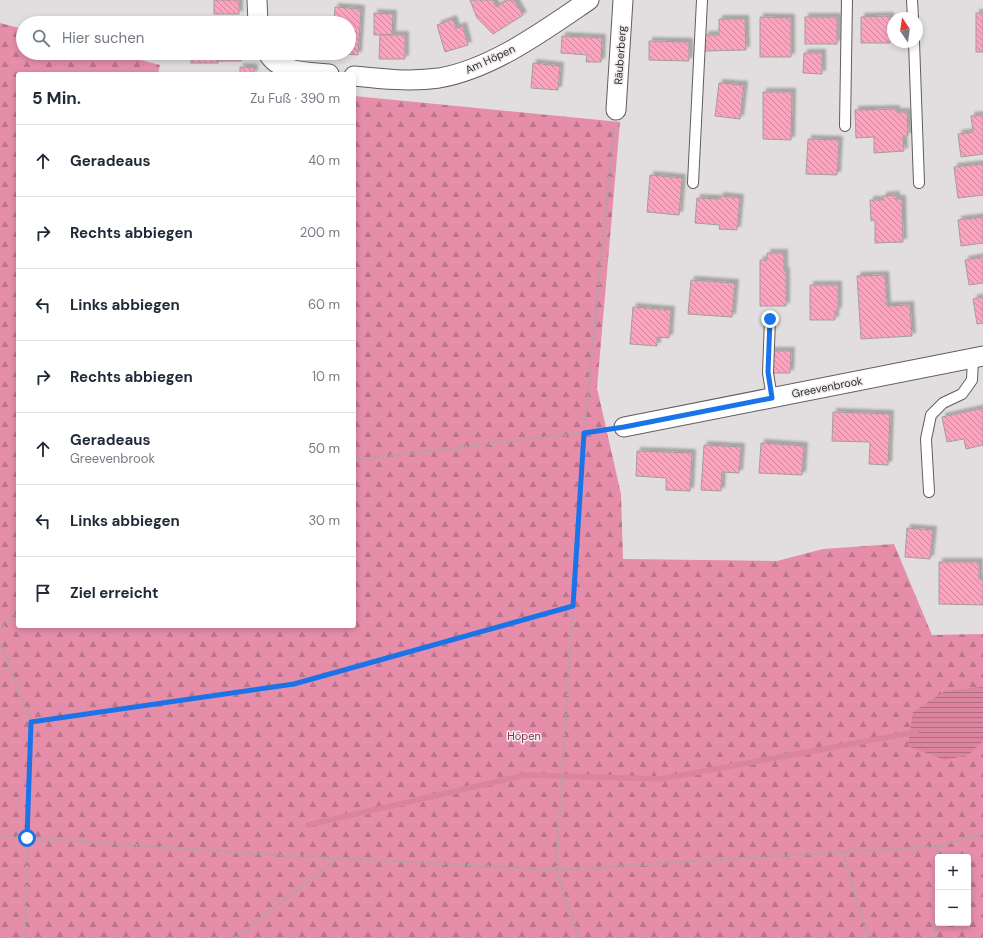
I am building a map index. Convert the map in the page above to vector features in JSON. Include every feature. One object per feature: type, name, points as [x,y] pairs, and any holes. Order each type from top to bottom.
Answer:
[{"type":"street","points":[[257,0],[258,16]]},
{"type":"street","name":"Am Höpen","points":[[356,76],[401,80],[439,78],[472,69],[522,44],[589,0]]},
{"type":"street","name":"Räuberberg","points":[[616,110],[623,0]]},
{"type":"street","points":[[273,60],[292,71],[304,72]]},
{"type":"street","name":"Greevenbrook","points":[[624,427],[978,357]]},
{"type":"lane","points":[[693,183],[702,0]]},
{"type":"lane","points":[[846,126],[847,0]]},
{"type":"lane","points":[[912,0],[913,12]]},
{"type":"lane","points":[[914,48],[919,183]]},
{"type":"lane","points":[[770,319],[768,372],[772,398]]},
{"type":"lane","points":[[929,492],[926,440],[930,415],[943,403],[962,394],[972,380],[978,357]]},
{"type":"path","points":[[579,938],[556,870],[584,433],[616,110]]},
{"type":"path","points":[[356,460],[624,427]]},
{"type":"path","points":[[31,722],[294,684],[573,606]]},
{"type":"path","points":[[0,629],[16,616]]},
{"type":"path","points":[[0,643],[31,722],[25,938]]},
{"type":"path","points":[[0,836],[338,858],[556,870],[938,846],[983,834]]},
{"type":"path","points":[[935,938],[938,846]]},
{"type":"path","points":[[843,852],[868,938]]},
{"type":"path","points":[[234,938],[338,858]]},
{"type":"green space","name":"Höpen","points":[[0,23],[16,27],[16,60],[140,60],[160,65],[158,72],[16,72],[16,628],[356,628],[356,96],[620,122],[597,388],[621,494],[623,559],[777,561],[823,549],[894,544],[932,635],[983,634],[983,938],[0,938]]},
{"type":"shaded area","points":[[983,687],[983,741],[968,755],[945,760],[908,746],[913,712],[945,691]]},
{"type":"building","points":[[214,0],[239,0],[239,14],[214,14]]},
{"type":"building","points":[[470,0],[493,0],[496,7],[507,0],[514,0],[523,15],[493,34],[477,18]]},
{"type":"building","points":[[335,7],[361,9],[358,55],[356,55],[356,16],[334,16]]},
{"type":"building","points":[[374,13],[393,14],[392,35],[374,35]]},
{"type":"building","points":[[976,13],[983,13],[983,52],[976,52]]},
{"type":"building","points":[[887,16],[887,43],[861,43],[861,17]]},
{"type":"building","points":[[760,17],[791,18],[791,57],[760,57]]},
{"type":"building","points":[[805,17],[837,17],[837,44],[805,44]]},
{"type":"building","points":[[453,19],[456,28],[463,26],[468,45],[445,52],[437,25]]},
{"type":"building","points":[[719,19],[745,19],[746,50],[705,51],[705,35],[719,35]]},
{"type":"building","points":[[380,35],[405,35],[405,59],[379,59]]},
{"type":"building","points":[[562,36],[602,38],[601,62],[586,62],[587,55],[561,53]]},
{"type":"building","points":[[649,41],[689,42],[689,61],[649,60]]},
{"type":"building","points":[[804,53],[822,53],[822,74],[803,73]]},
{"type":"building","points":[[191,60],[218,60],[218,63],[191,63]]},
{"type":"building","points":[[218,60],[241,60],[241,61]]},
{"type":"building","points":[[533,63],[560,66],[558,90],[531,88]]},
{"type":"building","points":[[240,67],[254,68],[254,72],[240,72]]},
{"type":"building","points":[[719,83],[744,85],[740,119],[715,116]]},
{"type":"building","points":[[763,92],[792,92],[791,140],[763,139]]},
{"type":"building","points":[[896,109],[896,112],[907,112],[908,136],[903,136],[904,151],[874,153],[874,137],[856,138],[855,110]]},
{"type":"building","points":[[983,115],[983,154],[961,157],[958,134],[973,132],[971,116]]},
{"type":"building","points":[[808,139],[839,140],[837,175],[806,174]]},
{"type":"building","points":[[983,164],[983,195],[958,198],[954,167]]},
{"type":"building","points":[[650,175],[682,178],[679,215],[647,212]]},
{"type":"building","points":[[896,195],[896,199],[902,199],[903,242],[875,243],[875,220],[871,221],[870,200],[883,200],[883,196]]},
{"type":"building","points":[[720,196],[740,198],[737,230],[719,229],[720,225],[695,223],[697,198],[720,199]]},
{"type":"building","points":[[983,217],[983,243],[961,246],[958,220]]},
{"type":"building","points":[[767,253],[784,253],[784,271],[786,271],[786,306],[760,306],[760,260],[767,260]]},
{"type":"building","points":[[983,257],[983,283],[969,285],[965,260]]},
{"type":"building","points":[[885,275],[887,306],[910,305],[912,336],[861,339],[857,276]]},
{"type":"building","points":[[691,280],[735,283],[732,317],[688,314]]},
{"type":"building","points":[[810,285],[838,285],[838,311],[835,311],[835,320],[810,320]]},
{"type":"building","points":[[983,297],[983,323],[977,324],[973,299]]},
{"type":"building","points":[[633,307],[671,310],[669,338],[657,337],[657,346],[630,344]]},
{"type":"building","points":[[771,351],[791,351],[790,373],[771,373]]},
{"type":"building","points":[[983,408],[983,445],[966,449],[964,439],[947,442],[942,417]]},
{"type":"building","points":[[833,412],[890,414],[888,465],[869,464],[870,442],[832,441]]},
{"type":"building","points":[[761,443],[804,446],[802,475],[759,473]]},
{"type":"building","points":[[704,445],[741,447],[739,473],[722,472],[721,491],[701,490]]},
{"type":"building","points":[[637,451],[692,453],[690,491],[666,490],[666,478],[636,476]]},
{"type":"building","points":[[907,528],[933,530],[930,559],[905,557]]},
{"type":"building","points":[[939,562],[979,562],[979,579],[983,579],[983,605],[939,604]]},
{"type":"waterway","points":[[308,825],[526,775],[661,779],[916,732]]},
{"type":"route","points":[[27,838],[31,722],[294,684],[573,606],[584,433],[624,427],[772,398],[768,372],[770,319]]}]
